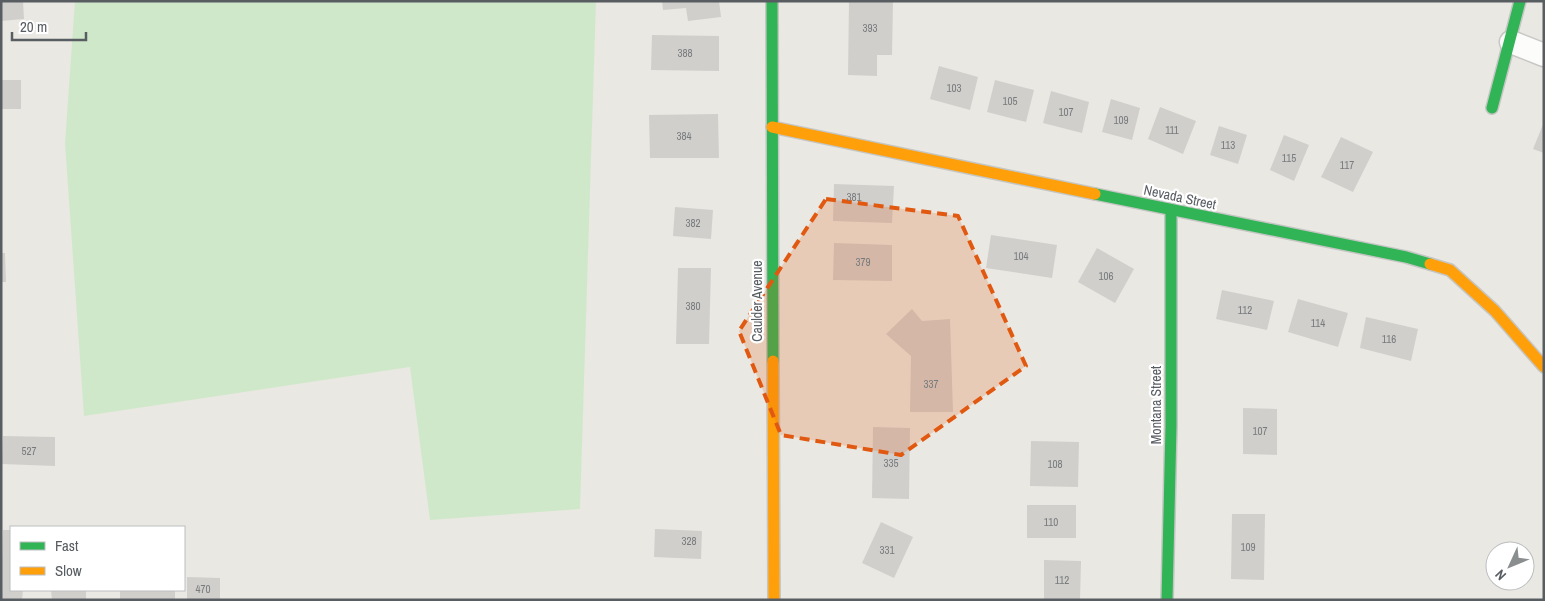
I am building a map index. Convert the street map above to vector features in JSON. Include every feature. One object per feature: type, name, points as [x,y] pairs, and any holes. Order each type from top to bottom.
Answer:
[{"type":"street","name":"Caulder Avenue","points":[[772,1],[774,600]]},
{"type":"street","points":[[1492,108],[1511,42],[1520,1]]},
{"type":"street","points":[[1511,42],[1544,55]]},
{"type":"street","name":"Nevada Street","points":[[772,127],[1406,257],[1450,270],[1495,311],[1544,367]]},
{"type":"street","name":"Montana Street","points":[[1167,600],[1171,426],[1171,210]]},
{"type":"highlighted area","points":[[826,199],[958,216],[1026,366],[901,455],[781,435],[739,331]]},
{"type":"green space","points":[[75,1],[596,1],[580,509],[430,520],[410,367],[84,416],[65,143]]},
{"type":"building","points":[[1,1],[23,1],[24,19],[1,21]]},
{"type":"building","points":[[662,1],[719,1],[721,17],[688,21],[686,8],[663,10]]},
{"type":"building","points":[[849,1],[893,1],[892,55],[877,55],[877,76],[848,75]]},
{"type":"building","points":[[652,35],[719,36],[719,71],[651,70]]},
{"type":"building","points":[[939,66],[978,77],[970,110],[930,99]]},
{"type":"building","points":[[1,80],[21,80],[21,109],[1,109]]},
{"type":"building","points":[[995,80],[1034,90],[1026,122],[987,112]]},
{"type":"building","points":[[1051,91],[1089,102],[1082,133],[1043,123]]},
{"type":"building","points":[[1111,99],[1140,108],[1132,140],[1102,132]]},
{"type":"building","points":[[1160,107],[1196,121],[1183,154],[1148,139]]},
{"type":"building","points":[[718,114],[719,158],[650,158],[649,115]]},
{"type":"building","points":[[1544,122],[1544,153],[1533,149]]},
{"type":"building","points":[[1219,126],[1247,135],[1238,164],[1210,155]]},
{"type":"building","points":[[1284,135],[1309,145],[1294,181],[1270,170]]},
{"type":"building","points":[[1341,137],[1373,152],[1353,192],[1321,177]]},
{"type":"building","points":[[834,184],[894,186],[892,223],[833,221]]},
{"type":"building","points":[[675,207],[713,210],[711,239],[673,236]]},
{"type":"building","points":[[991,235],[1057,245],[1052,278],[986,268]]},
{"type":"building","points":[[834,243],[892,245],[892,281],[833,280]]},
{"type":"building","points":[[1097,248],[1134,269],[1115,303],[1078,282]]},
{"type":"building","points":[[1,253],[5,253],[6,282],[1,282]]},
{"type":"building","points":[[678,268],[711,268],[709,344],[676,344]]},
{"type":"building","points":[[1222,290],[1274,301],[1267,330],[1216,319]]},
{"type":"building","points":[[1298,299],[1348,313],[1338,347],[1288,332]]},
{"type":"building","points":[[912,309],[922,321],[950,319],[953,412],[910,412],[911,356],[886,334]]},
{"type":"building","points":[[1366,317],[1418,329],[1411,361],[1360,348]]},
{"type":"building","points":[[1243,408],[1277,409],[1277,455],[1243,454]]},
{"type":"building","points":[[873,427],[910,428],[909,499],[872,498]]},
{"type":"building","points":[[3,436],[55,437],[55,466],[2,464]]},
{"type":"building","points":[[1031,441],[1079,442],[1078,487],[1030,486]]},
{"type":"building","points":[[1027,505],[1076,505],[1076,538],[1027,538]]},
{"type":"building","points":[[1232,514],[1265,514],[1264,580],[1231,579]]},
{"type":"building","points":[[881,522],[913,537],[894,578],[862,563]]},
{"type":"building","points":[[655,529],[702,531],[701,559],[654,557]]},
{"type":"building","points":[[3,530],[10,530],[10,591],[23,591],[22,600],[1,600]]},
{"type":"building","points":[[1044,560],[1081,561],[1080,600],[1044,600]]},
{"type":"building","points":[[187,577],[220,578],[220,600],[187,600]]},
{"type":"building","points":[[51,591],[86,591],[86,600],[52,600]]},
{"type":"building","points":[[120,591],[175,591],[175,600],[120,600]]},
{"type":"traffic: fast","points":[[772,1],[773,361]]},
{"type":"traffic: fast","points":[[1492,108],[1520,1]]},
{"type":"traffic: fast","points":[[1095,194],[1406,257],[1430,264]]},
{"type":"traffic: fast","points":[[1167,600],[1171,426],[1171,210]]},
{"type":"traffic: slow","points":[[772,127],[1095,194]]},
{"type":"traffic: slow","points":[[1430,264],[1450,270],[1495,311],[1544,367]]},
{"type":"traffic: slow","points":[[773,361],[774,600]]}]
